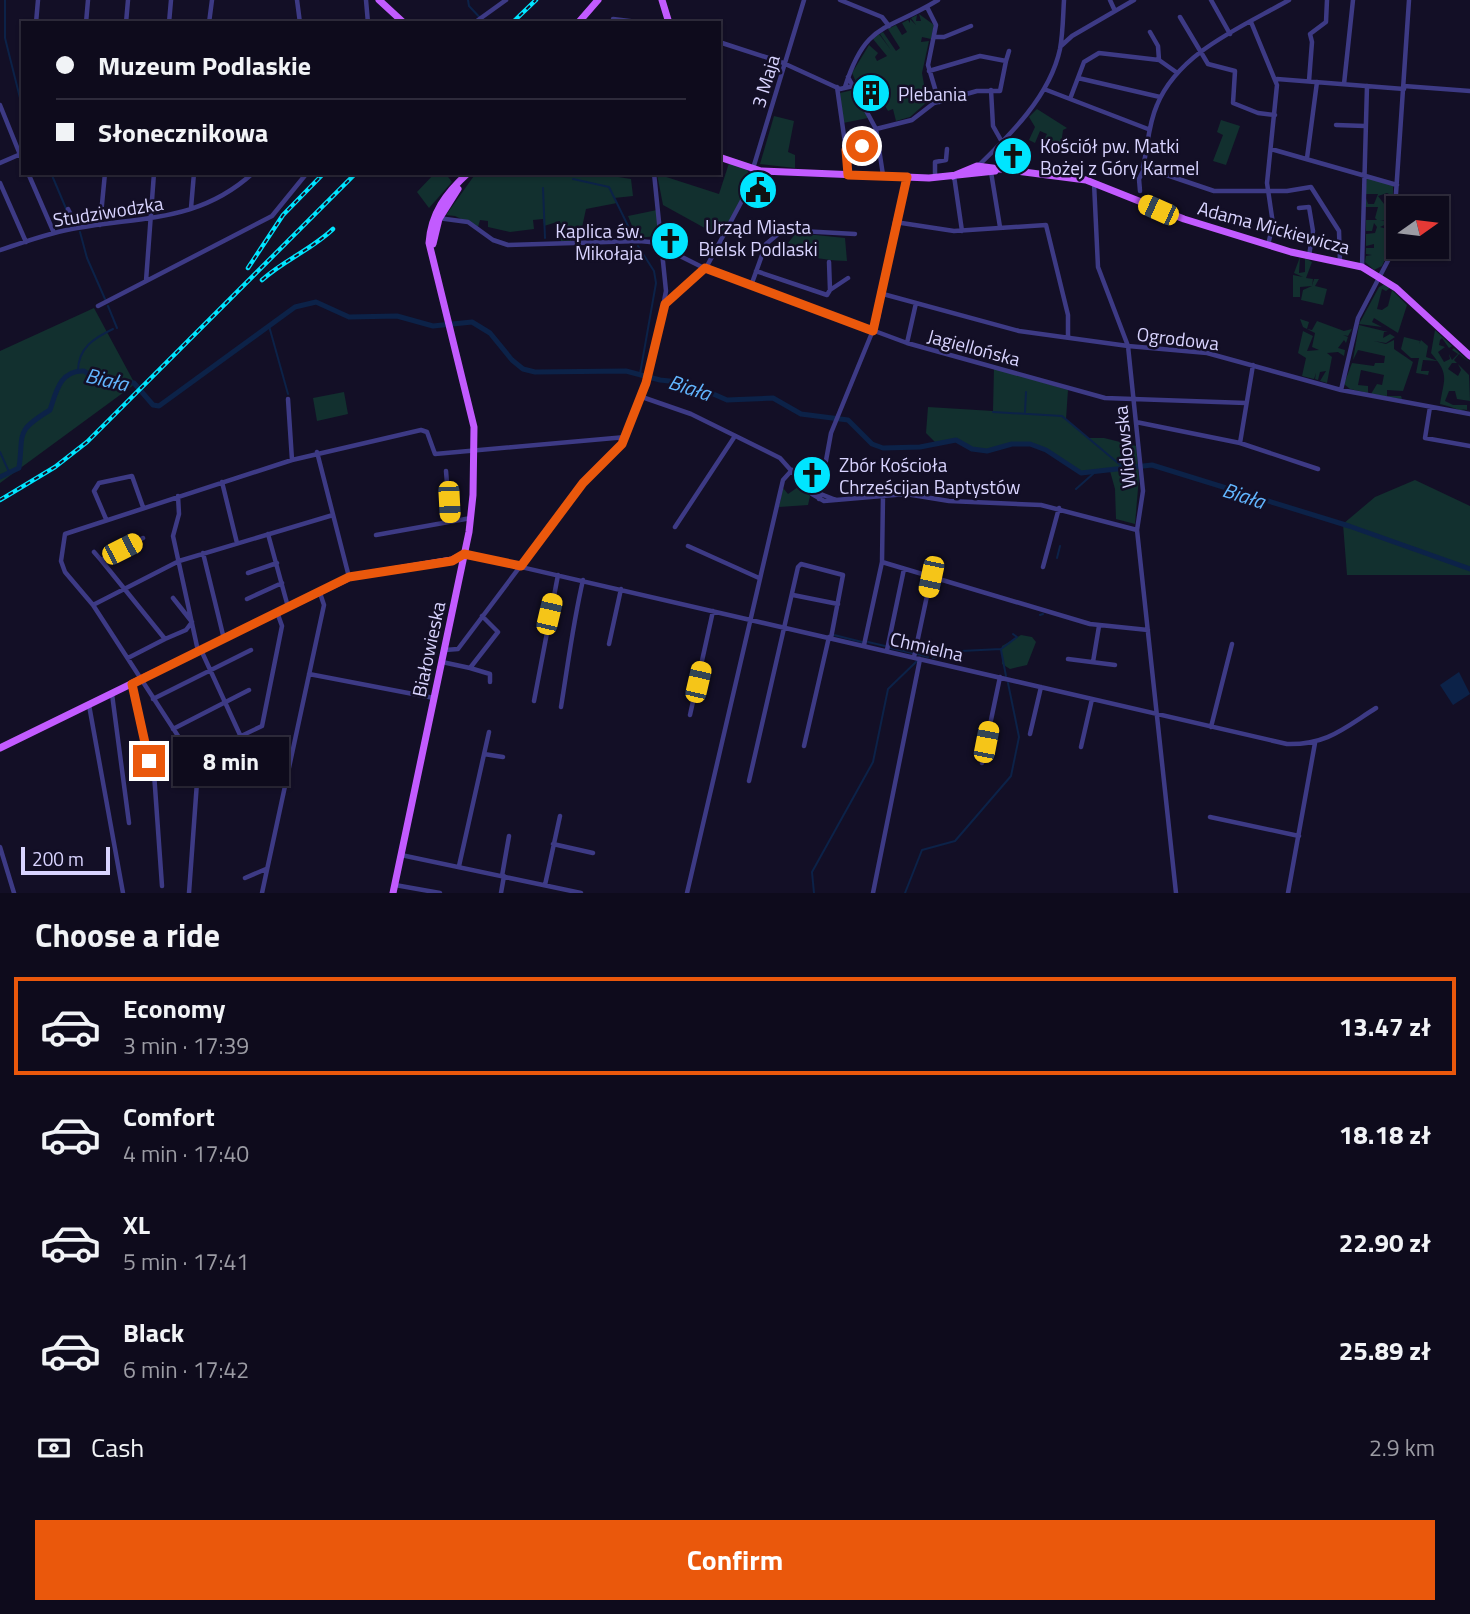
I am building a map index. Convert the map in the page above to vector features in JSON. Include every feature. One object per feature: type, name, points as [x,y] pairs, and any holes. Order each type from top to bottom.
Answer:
[{"type":"main road","points":[[379,0],[402,21]]},
{"type":"main road","points":[[579,21],[598,0]]},
{"type":"main road","points":[[662,0],[668,21]]},
{"type":"main road","name":"Adama Mickiewicza","points":[[721,158],[753,170],[848,175],[935,178],[986,168]]},
{"type":"main road","name":"Adama Mickiewicza","points":[[953,176],[977,166],[1042,172],[1094,182],[1171,215],[1268,245],[1362,267],[1381,277],[1470,356]]},
{"type":"main road","points":[[436,218],[466,175]]},
{"type":"main road","name":"Białowieska","points":[[394,889],[471,518],[474,427],[431,258],[429,243],[436,218]]},
{"type":"main road","points":[[0,748],[349,577],[452,561],[464,554]]},
{"type":"main road","points":[[452,561],[462,567]]},
{"type":"street","points":[[36,21],[38,0]]},
{"type":"street","points":[[86,21],[88,0]]},
{"type":"street","points":[[126,21],[128,0]]},
{"type":"street","points":[[169,21],[171,0]]},
{"type":"street","points":[[209,21],[212,0]]},
{"type":"street","points":[[297,0],[300,21]]},
{"type":"street","points":[[366,0],[368,21]]},
{"type":"street","points":[[478,19],[498,2],[506,0]]},
{"type":"street","name":"3 Maja","points":[[705,268],[745,195],[804,0]]},
{"type":"street","points":[[841,0],[877,14],[889,26]]},
{"type":"street","points":[[845,88],[860,48],[889,26],[938,0]]},
{"type":"street","points":[[1060,48],[1064,0]]},
{"type":"street","points":[[1110,0],[1115,11]]},
{"type":"street","points":[[1000,227],[986,168],[1044,89],[1060,48],[1066,40],[1134,0]]},
{"type":"street","points":[[1211,0],[1230,34]]},
{"type":"street","points":[[1275,0],[1278,6]]},
{"type":"street","points":[[1140,191],[1139,179],[1144,170],[1149,129],[1160,97],[1176,72],[1201,52],[1289,0]]},
{"type":"street","points":[[1309,81],[1312,42],[1310,34],[1326,22],[1327,0]]},
{"type":"street","points":[[1344,84],[1353,0]]},
{"type":"street","points":[[1341,390],[1358,318],[1392,253],[1409,0]]},
{"type":"street","points":[[927,7],[935,22],[929,71],[939,102]]},
{"type":"street","points":[[1180,18],[1210,66],[1235,71],[1233,99],[1236,105],[1275,115]]},
{"type":"street","points":[[613,21],[630,21]]},
{"type":"street","points":[[1251,22],[1277,79],[1267,190],[1273,223],[1268,245]]},
{"type":"street","points":[[934,37],[944,37],[971,26]]},
{"type":"street","points":[[1150,32],[1158,46],[1159,60]]},
{"type":"street","points":[[721,43],[785,64],[837,88],[852,86]]},
{"type":"street","points":[[876,129],[912,120],[939,102],[990,90],[1000,91],[1009,51]]},
{"type":"street","points":[[1070,99],[1084,62],[1099,53],[1159,60],[1176,72]]},
{"type":"street","points":[[929,71],[980,56],[1006,61]]},
{"type":"street","points":[[848,77],[876,129],[883,176]]},
{"type":"street","points":[[1078,78],[1160,97]]},
{"type":"street","points":[[1277,79],[1470,91]]},
{"type":"street","points":[[1307,159],[1317,82]]},
{"type":"street","points":[[1362,267],[1367,86]]},
{"type":"street","points":[[837,88],[848,175]]},
{"type":"street","points":[[1044,89],[1149,129]]},
{"type":"street","points":[[990,90],[994,130],[1003,142]]},
{"type":"street","points":[[0,105],[21,154],[0,163]]},
{"type":"street","points":[[1336,125],[1366,126]]},
{"type":"street","points":[[846,150],[879,143]]},
{"type":"street","points":[[935,178],[935,162],[946,160],[947,149]]},
{"type":"street","points":[[1271,149],[1397,185]]},
{"type":"street","points":[[1144,170],[1214,191],[1313,189],[1339,231],[1340,262]]},
{"type":"street","points":[[29,175],[54,233]]},
{"type":"street","points":[[100,225],[105,175]]},
{"type":"street","points":[[146,281],[154,175]]},
{"type":"street","points":[[191,208],[194,175]]},
{"type":"street","name":"Studziwodzka","points":[[0,250],[76,228],[150,220],[191,208],[233,190],[251,175]]},
{"type":"street","points":[[98,306],[272,216],[305,175]]},
{"type":"street","points":[[445,647],[459,645],[583,483],[618,450],[626,437],[642,397],[665,304],[660,208],[654,175]]},
{"type":"street","points":[[953,176],[962,231]]},
{"type":"street","points":[[820,496],[827,448],[873,331],[907,177]]},
{"type":"street","name":"Widowska","points":[[1094,182],[1098,267],[1128,346],[1142,472],[1143,502],[1137,530],[1176,893]]},
{"type":"street","points":[[0,183],[26,242]]},
{"type":"street","points":[[1299,208],[1309,207],[1311,216],[1313,231],[1309,256]]},
{"type":"street","points":[[68,209],[76,228]]},
{"type":"street","points":[[436,218],[468,222],[493,240],[508,245],[639,241],[661,245]]},
{"type":"street","points":[[895,222],[962,231],[1046,225],[1068,314],[1068,337]]},
{"type":"street","points":[[752,283],[766,244],[783,230],[855,234]]},
{"type":"street","name":"Jagiellońska","points":[[661,245],[705,268],[752,283],[907,343],[1105,398],[1247,403]]},
{"type":"street","points":[[830,262],[830,290]]},
{"type":"street","points":[[665,304],[705,268]]},
{"type":"street","points":[[756,271],[827,295],[848,278]]},
{"type":"street","points":[[666,291],[674,295]]},
{"type":"street","name":"Ogrodowa","points":[[883,294],[1019,331],[1128,346],[1196,351],[1341,390],[1470,414]]},
{"type":"street","points":[[907,343],[916,303]]},
{"type":"street","points":[[1240,443],[1253,365]]},
{"type":"street","points":[[642,397],[691,414],[780,458],[806,488],[820,496],[840,501],[906,494],[948,501],[1019,503],[1059,508],[1137,530]]},
{"type":"street","points":[[288,399],[292,460]]},
{"type":"street","points":[[1430,407],[1425,438],[1470,446]]},
{"type":"street","points":[[1136,422],[1240,443],[1318,469]]},
{"type":"street","points":[[277,612],[282,626],[262,726],[193,759],[93,605],[65,572],[61,561],[63,542],[69,530],[292,460],[421,430],[427,432],[435,454],[626,437]]},
{"type":"street","points":[[675,527],[735,436]]},
{"type":"street","points":[[317,453],[349,577]]},
{"type":"street","points":[[687,893],[782,482],[792,470]]},
{"type":"street","points":[[446,471],[450,520]]},
{"type":"street","points":[[106,519],[94,491],[99,484],[132,476],[143,507]]},
{"type":"street","points":[[222,482],[237,543]]},
{"type":"street","points":[[178,496],[179,514],[173,536],[199,651],[241,737]]},
{"type":"street","points":[[864,645],[882,562],[883,496]]},
{"type":"street","points":[[1043,567],[1059,508]]},
{"type":"street","points":[[93,605],[179,561],[333,514]]},
{"type":"street","points":[[376,535],[471,518]]},
{"type":"street","points":[[268,534],[288,607]]},
{"type":"street","points":[[101,560],[142,538]]},
{"type":"street","points":[[688,546],[759,578]]},
{"type":"street","points":[[94,552],[165,639]]},
{"type":"street","points":[[203,553],[224,639]]},
{"type":"street","name":"Chmielna","points":[[464,554],[1287,744],[1315,743],[1345,729],[1376,708]]},
{"type":"street","points":[[882,562],[1099,626],[1148,630]]},
{"type":"street","points":[[248,573],[276,563]]},
{"type":"street","points":[[749,781],[798,567],[804,564],[842,573],[838,604],[804,746]]},
{"type":"street","points":[[887,651],[904,569]]},
{"type":"street","points":[[534,701],[558,575]]},
{"type":"street","points":[[873,893],[931,577]]},
{"type":"street","points":[[561,707],[572,646],[570,636],[583,580]]},
{"type":"street","points":[[247,599],[282,583]]},
{"type":"street","points":[[609,644],[621,589]]},
{"type":"street","points":[[262,893],[324,606],[319,592]]},
{"type":"street","points":[[793,595],[838,604]]},
{"type":"street","points":[[173,598],[192,622]]},
{"type":"street","points":[[691,715],[713,611]]},
{"type":"street","points":[[470,668],[498,632],[482,616]]},
{"type":"street","points":[[128,658],[186,630],[192,622]]},
{"type":"street","points":[[1093,662],[1099,626]]},
{"type":"street","points":[[1211,727],[1232,644]]},
{"type":"street","points":[[153,699],[251,650]]},
{"type":"street","points":[[1068,659],[1115,665]]},
{"type":"street","points":[[442,662],[487,672],[490,682]]},
{"type":"street","points":[[309,674],[434,698]]},
{"type":"street","points":[[982,763],[1000,677]]},
{"type":"street","points":[[132,684],[145,750],[154,773],[162,886]]},
{"type":"street","points":[[1030,734],[1041,687]]},
{"type":"street","points":[[173,729],[249,690]]},
{"type":"street","points":[[112,694],[129,823]]},
{"type":"street","points":[[1082,747],[1092,699]]},
{"type":"street","points":[[89,705],[123,893]]},
{"type":"street","points":[[459,866],[489,732]]},
{"type":"street","points":[[1288,893],[1315,743]]},
{"type":"street","points":[[189,893],[197,782],[223,767],[216,749]]},
{"type":"street","points":[[484,754],[503,757]]},
{"type":"street","points":[[544,885],[560,816]]},
{"type":"street","points":[[1210,817],[1300,836]]},
{"type":"street","points":[[500,893],[509,836]]},
{"type":"street","points":[[554,844],[593,853]]},
{"type":"street","points":[[0,847],[14,893]]},
{"type":"street","points":[[401,855],[581,893]]},
{"type":"street","points":[[245,878],[267,869]]},
{"type":"street","points":[[394,889],[440,893]]},
{"type":"green space","points":[[919,14],[934,25],[931,39],[922,37],[921,42],[929,41],[922,73],[927,102],[910,117],[896,121],[893,109],[888,111],[876,89],[871,100],[867,90],[864,92],[869,102],[866,104],[852,73],[869,45],[878,53],[875,57],[877,61],[887,56],[873,39],[879,34],[891,50],[880,34],[883,32],[896,51],[900,48],[888,29],[896,25],[902,35],[907,32],[902,23],[908,20],[910,23],[910,19],[916,25],[911,18],[917,15],[916,21],[921,21]]},
{"type":"green space","points":[[853,90],[868,118],[843,123],[840,93]]},
{"type":"green space","points":[[1037,109],[1067,128],[1063,130],[1060,152],[1044,152],[1040,148],[1047,134],[1040,131],[1035,143],[1029,140],[1035,127],[1029,117]]},
{"type":"green space","points":[[774,116],[794,121],[788,152],[795,155],[795,168],[760,164]]},
{"type":"green space","points":[[1221,120],[1240,126],[1226,165],[1213,161],[1223,135],[1217,132]]},
{"type":"green space","points":[[729,163],[747,169],[749,175],[743,195],[721,237],[663,205],[657,175],[660,175],[719,194]]},
{"type":"green space","points":[[433,175],[447,175],[452,182],[429,208],[417,192]]},
{"type":"green space","points":[[475,175],[606,175],[631,179],[633,196],[614,198],[617,203],[586,209],[581,232],[571,233],[571,241],[561,241],[560,221],[544,226],[543,219],[533,220],[534,229],[510,232],[488,227],[488,221],[480,220],[478,227],[455,216],[446,215]]},
{"type":"green space","points":[[1367,178],[1393,185],[1393,196],[1387,193],[1378,196],[1386,204],[1386,220],[1380,220],[1386,221],[1386,224],[1380,227],[1386,229],[1386,257],[1382,266],[1374,270],[1365,262],[1366,256],[1372,255],[1366,254],[1366,248],[1374,248],[1374,244],[1366,246],[1366,234],[1375,233],[1377,227],[1374,223],[1372,231],[1366,231],[1366,220],[1377,220],[1375,218],[1378,207],[1365,207],[1365,195],[1368,204],[1374,204],[1378,194],[1365,194]]},
{"type":"green space","points":[[657,210],[657,236],[637,238],[628,216]]},
{"type":"green space","points":[[796,233],[845,238],[847,261],[823,259],[801,252],[788,243]]},
{"type":"green space","points":[[1300,257],[1299,273],[1305,272],[1305,258],[1312,262],[1306,278],[1313,279],[1312,286],[1300,287],[1300,297],[1293,297],[1293,275],[1303,277],[1294,273]]},
{"type":"green space","points":[[1314,279],[1319,279],[1315,286],[1327,289],[1323,305],[1301,300],[1303,290],[1312,286]]},
{"type":"green space","points":[[1385,284],[1390,288],[1386,291],[1382,289],[1377,309],[1382,310],[1388,306],[1392,290],[1407,305],[1398,333],[1374,318],[1372,322],[1382,327],[1359,324],[1379,287]]},
{"type":"green space","points":[[94,308],[135,384],[0,483],[0,351]]},
{"type":"green space","points":[[1300,319],[1309,322],[1307,329],[1303,327]]},
{"type":"green space","points":[[1317,321],[1344,331],[1352,329],[1348,336],[1343,335],[1348,337],[1346,343],[1344,340],[1338,348],[1345,350],[1344,356],[1338,352],[1327,353],[1332,357],[1327,383],[1320,381],[1326,371],[1320,372],[1318,380],[1315,379],[1316,373],[1314,379],[1302,376],[1306,358],[1298,353],[1303,331],[1313,336],[1307,351],[1319,350],[1312,347],[1315,333],[1307,329],[1312,330]]},
{"type":"green space","points":[[1359,325],[1388,332],[1384,332],[1383,338],[1390,334],[1395,337],[1386,343],[1374,341],[1386,344],[1394,340],[1394,349],[1413,362],[1403,391],[1387,390],[1387,396],[1401,396],[1402,399],[1371,394],[1377,384],[1382,385],[1384,375],[1361,370],[1358,385],[1368,386],[1368,393],[1350,389],[1344,384],[1352,363],[1374,366],[1375,363],[1384,363],[1385,356],[1358,350],[1353,360]]},
{"type":"green space","points":[[1435,330],[1452,346],[1449,348],[1442,338],[1440,340],[1439,345],[1445,347],[1438,352],[1444,362],[1450,359],[1449,354],[1452,360],[1458,354],[1452,350],[1454,348],[1470,363],[1459,354],[1454,360],[1457,363],[1452,363],[1448,369],[1458,376],[1461,370],[1458,364],[1469,375],[1470,401],[1457,399],[1455,391],[1449,391],[1445,401],[1453,405],[1467,405],[1467,410],[1461,409],[1466,411],[1440,404],[1444,377],[1441,367],[1431,353]]},
{"type":"green space","points":[[1404,337],[1420,341],[1419,344],[1421,340],[1428,346],[1426,357],[1438,361],[1423,360],[1421,371],[1429,371],[1428,375],[1416,373],[1419,358],[1411,358],[1401,349]]},
{"type":"green space","points":[[994,368],[1068,390],[1066,419],[1088,438],[1104,438],[1136,446],[1139,477],[1135,524],[1116,519],[1115,489],[1110,471],[1081,473],[1046,450],[1030,444],[1012,444],[987,451],[972,449],[956,440],[937,444],[926,433],[928,407],[993,411]]},
{"type":"green space","points":[[344,392],[348,414],[317,421],[313,398]]},
{"type":"green space","points":[[1415,480],[1470,506],[1470,575],[1347,575],[1343,524],[1375,497]]},
{"type":"green space","points":[[801,485],[810,496],[808,505],[779,507],[783,488],[788,494]]},
{"type":"green space","points":[[1021,635],[1032,637],[1036,642],[1027,665],[1010,669],[1002,664],[1002,646]]},
{"type":"water","points":[[1459,672],[1470,694],[1453,705],[1440,685]]},
{"type":"waterway","points":[[5,0],[5,38],[21,102]]},
{"type":"waterway","points":[[468,0],[469,6],[483,21]]},
{"type":"waterway","points":[[52,175],[73,225]]},
{"type":"waterway","points":[[573,179],[609,187],[634,238]]},
{"type":"waterway","points":[[543,188],[545,238]]},
{"type":"waterway","points":[[80,232],[87,258],[105,299]]},
{"type":"waterway","points":[[638,246],[654,271],[656,283],[640,374]]},
{"type":"waterway","name":"Biała","points":[[0,477],[19,468],[23,434],[31,423],[50,410],[60,383],[69,374],[84,371],[94,378],[134,383],[153,405],[159,406],[295,307],[316,302],[349,317],[397,316],[433,326],[472,322],[490,333],[523,369],[535,372],[626,371],[660,380],[688,383],[727,400],[773,398],[801,414],[848,420],[872,444],[883,448],[920,447],[956,440],[972,449],[987,451],[1012,444],[1030,444],[1046,450],[1081,473],[1152,465],[1349,526],[1470,569]]},
{"type":"waterway","points":[[108,306],[117,328]]},
{"type":"waterway","points":[[269,326],[288,394]]},
{"type":"waterway","points":[[78,371],[81,356],[88,345],[113,329]]},
{"type":"waterway","points":[[1025,412],[1026,392]]},
{"type":"waterway","points":[[993,412],[1062,416],[1125,469]]},
{"type":"waterway","points":[[0,452],[9,472]]},
{"type":"waterway","points":[[1076,489],[1094,473]]},
{"type":"waterway","points":[[1057,558],[1060,546]]},
{"type":"waterway","points":[[933,658],[961,651],[1001,649],[1017,637],[1013,634]]},
{"type":"waterway","points":[[834,635],[862,642]]},
{"type":"waterway","points":[[868,642],[885,646]]},
{"type":"waterway","points":[[890,648],[912,653]]},
{"type":"waterway","points":[[1001,650],[1006,676]]},
{"type":"waterway","points":[[917,654],[928,657]]},
{"type":"waterway","points":[[814,893],[812,872],[873,762],[888,689],[917,661]]},
{"type":"waterway","points":[[905,893],[922,850],[955,841],[1011,776],[1019,737],[1008,683]]},
{"type":"railway","points":[[514,21],[536,0]]},
{"type":"railway","points":[[248,268],[283,215],[322,175]]},
{"type":"railway","points":[[0,500],[55,467],[87,442],[354,175]]},
{"type":"railway","points":[[262,280],[333,229]]},
{"type":"place","name":"Plebania","points":[[871,93]]},
{"type":"place","name":"Kościół pw. Matki Bożej z Góry Karmel","points":[[1013,156]]},
{"type":"place","name":"Urząd Miasta Bielsk Podlaski","points":[[758,190]]},
{"type":"place","name":"Kaplica św. Mikołaja","points":[[670,241]]},
{"type":"place","name":"Zbór Kościoła Chrześcijan Baptystów","points":[[812,475]]},
{"type":"route","points":[[149,761],[132,684],[349,577],[452,561],[464,554],[521,566],[583,483],[622,444],[642,397],[665,304],[705,268],[738,278],[873,331],[881,306],[895,222],[907,177],[848,175],[846,150],[862,146]]}]
